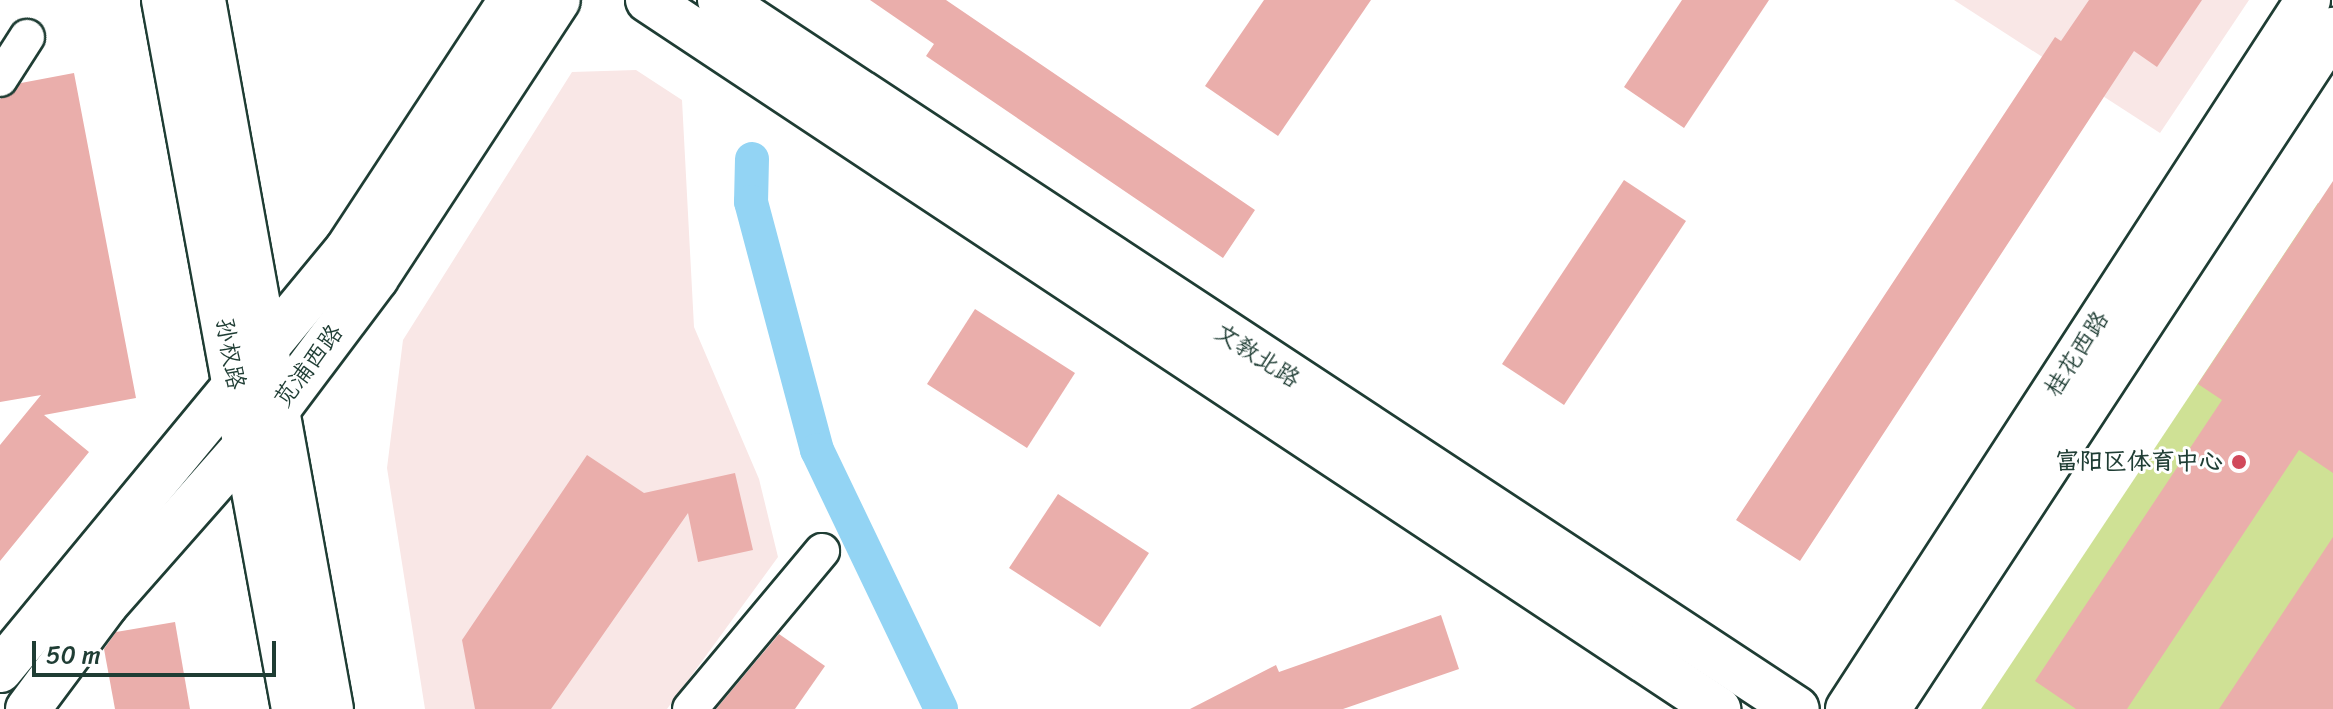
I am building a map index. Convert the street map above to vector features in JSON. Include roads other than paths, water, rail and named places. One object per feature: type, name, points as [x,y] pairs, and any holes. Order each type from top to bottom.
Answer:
[{"type":"street","name":"孙权路","points":[[164,0],[294,709]]},
{"type":"street","name":"孙权路","points":[[203,0],[331,709]]},
{"type":"street","name":"苋浦西路","points":[[0,670],[71,577],[236,388],[347,250],[511,0]]},
{"type":"street","name":"苋浦西路","points":[[28,709],[106,604],[277,410],[376,278],[558,0]]},
{"type":"street","name":"文教北路","points":[[648,0],[717,14],[823,92],[1718,709]]},
{"type":"street","name":"桂花西路","points":[[1848,709],[2308,0]]},
{"type":"street","name":"桂花西路","points":[[1888,709],[2333,30]]},
{"type":"street","points":[[0,79],[27,37]]},
{"type":"street","name":"文教北路","points":[[823,92],[1797,709]]},
{"type":"street","points":[[690,709],[822,551]]},
{"type":"waterway","points":[[752,159],[751,202],[817,450],[941,709]]},
{"type":"place","name":"富阳区体育中心","points":[[2239,462]]}]
